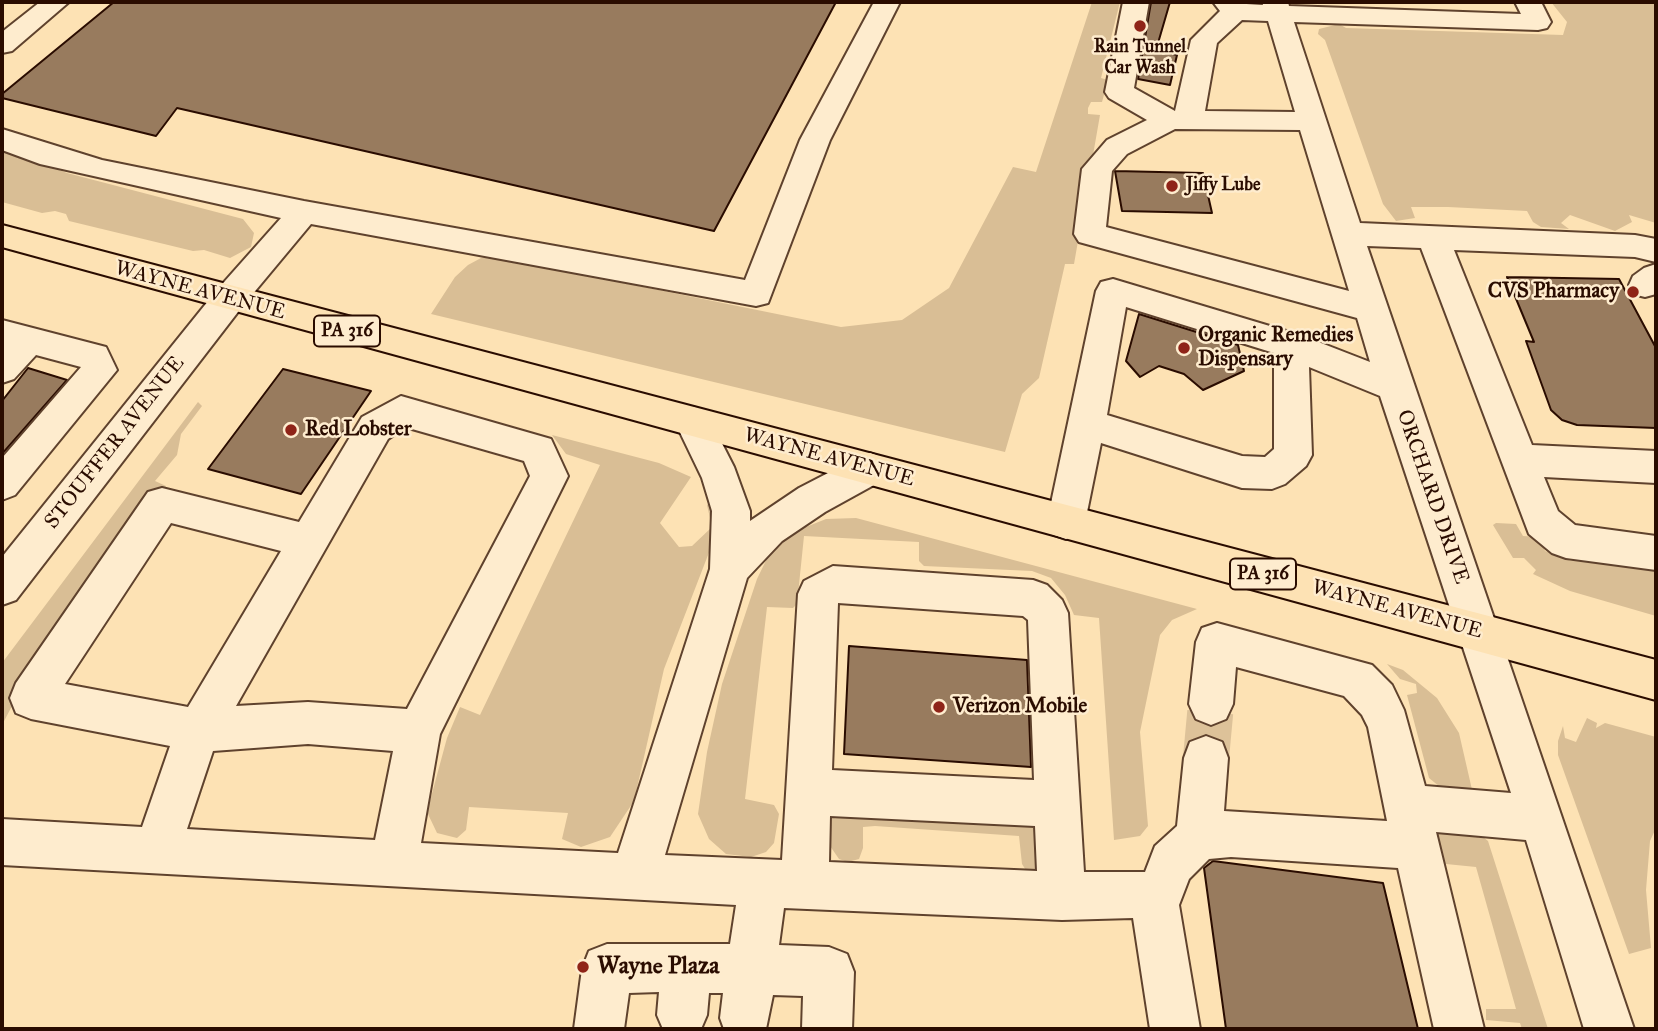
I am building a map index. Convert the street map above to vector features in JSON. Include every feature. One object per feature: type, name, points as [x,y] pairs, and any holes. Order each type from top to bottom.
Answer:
[{"type":"main road","name":"WAYNE AVENUE","points":[[2,236],[1656,680]]},
{"type":"street","points":[[2,45],[56,2]]},
{"type":"street","points":[[2,139],[51,157],[102,170],[304,212],[756,294],[814,140],[887,2]]},
{"type":"street","points":[[1136,2],[1119,92],[1179,120]]},
{"type":"street","points":[[1179,120],[1204,40],[1231,7],[1354,9],[1538,22],[1528,2]]},
{"type":"street","name":"ORCHARD DRIVE","points":[[1277,8],[1381,344],[1542,819],[1609,1029]]},
{"type":"street","points":[[1312,121],[1179,120],[1117,147],[1097,169],[1090,234],[1370,309]]},
{"type":"street","name":"STOUFFER AVENUE","points":[[2,587],[229,299],[304,212]]},
{"type":"street","points":[[1347,234],[1634,246],[1656,250]]},
{"type":"street","points":[[1433,238],[1543,522],[1566,541],[1656,553]]},
{"type":"street","points":[[1066,522],[1113,291],[1291,345],[1395,387]]},
{"type":"street","points":[[2,369],[15,337],[94,357],[100,370],[2,484]]},
{"type":"street","points":[[1291,345],[1381,344]]},
{"type":"street","points":[[1087,424],[1242,472],[1272,473],[1293,455],[1291,345]]},
{"type":"street","points":[[157,851],[198,730],[375,428],[401,411],[538,450],[548,475],[419,731],[394,864]]},
{"type":"street","points":[[635,875],[730,569],[731,511],[721,478],[693,422]]},
{"type":"street","points":[[1521,460],[1656,467]]},
{"type":"street","points":[[730,569],[768,529],[812,500],[870,469]]},
{"type":"street","points":[[308,541],[162,504],[31,698],[198,730],[308,723],[419,731]]},
{"type":"street","points":[[745,1018],[749,969],[784,882],[808,792],[818,594],[833,584],[1033,598],[1048,613],[1062,896]]},
{"type":"street","points":[[1211,704],[1217,642],[1357,679],[1377,701],[1389,725],[1459,1029]]},
{"type":"street","points":[[1199,837],[1206,758]]},
{"type":"street","points":[[808,792],[1057,804]]},
{"type":"street","points":[[1175,1029],[1155,905],[1172,863],[1199,837],[1542,819]]},
{"type":"street","points":[[2,842],[1062,896],[1141,894],[1155,905]]},
{"type":"street","points":[[682,1015],[687,967]]},
{"type":"street","points":[[599,1029],[607,969],[687,967],[829,972],[827,1029]]},
{"type":"shaded area","points":[[1092,2],[1120,2],[1101,78],[1108,80],[1102,102],[1091,102],[1088,108],[1088,114],[1100,115],[1074,264],[1065,264],[1039,378],[1022,394],[1005,452],[431,314],[455,277],[468,265],[481,258],[496,257],[841,327],[902,320],[949,288],[1013,167],[1036,172]]},
{"type":"shaded area","points":[[1551,2],[1656,2],[1656,223],[1629,215],[1632,222],[1615,231],[1570,215],[1561,223],[1569,229],[1541,227],[1533,222],[1527,211],[1448,207],[1411,207],[1415,218],[1396,221],[1383,204],[1325,40],[1318,34],[1319,29],[1339,24],[1346,28],[1563,35],[1567,22]]},
{"type":"shaded area","points":[[2,148],[67,173],[243,219],[254,233],[251,247],[230,258],[69,221],[66,214],[55,211],[42,213],[2,202]]},
{"type":"shaded area","points":[[198,402],[202,406],[181,434],[177,455],[155,481],[166,486],[34,664],[2,725],[2,663]]},
{"type":"shaded area","points":[[552,435],[659,463],[691,477],[660,523],[679,547],[692,546],[712,527],[707,505],[716,496],[720,524],[664,669],[634,801],[610,837],[581,847],[562,839],[568,813],[469,807],[466,830],[457,838],[437,833],[427,812],[447,738],[460,707],[480,715],[600,465],[566,454]]},
{"type":"shaded area","points":[[856,518],[1197,609],[1172,620],[1160,635],[1140,732],[1148,826],[1140,836],[1114,840],[1099,618],[1074,615],[1065,595],[1051,578],[1032,571],[924,566],[919,561],[919,542],[804,536],[797,604],[793,608],[767,607],[745,799],[774,805],[779,814],[774,843],[766,852],[751,857],[726,854],[709,839],[698,814],[707,752],[722,684],[757,579],[774,544],[803,522],[806,527],[826,519]]},
{"type":"shaded area","points":[[1516,524],[1523,536],[1540,537],[1545,551],[1571,561],[1656,564],[1656,616],[1570,591],[1533,574],[1536,570],[1524,558],[1513,558],[1493,525]]},
{"type":"shaded area","points":[[1387,664],[1403,670],[1437,698],[1459,733],[1473,794],[1445,791],[1429,778],[1407,695],[1417,693],[1416,684],[1400,679]]},
{"type":"shaded area","points":[[1587,718],[1597,723],[1596,728],[1605,723],[1656,737],[1656,828],[1650,841],[1646,890],[1651,948],[1629,954],[1558,755],[1558,741],[1563,726],[1565,738],[1576,742]]},
{"type":"shaded area","points":[[833,814],[1036,825],[1037,870],[1027,872],[1022,864],[1019,836],[875,826],[863,827],[863,848],[859,859],[848,862],[839,859],[828,843]]},
{"type":"shaded area","points":[[1431,833],[1483,837],[1488,841],[1548,1029],[1522,1029],[1520,1023],[1486,1020],[1486,1009],[1516,1009],[1476,867],[1436,863]]},
{"type":"building","points":[[114,2],[836,2],[714,231],[177,108],[156,136],[2,98],[2,94]]},
{"type":"building","points":[[1151,2],[1170,2],[1156,50],[1177,55],[1170,85],[1138,79]]},
{"type":"building","name":"Jiffy Lube","points":[[1115,171],[1203,173],[1212,213],[1122,211]]},
{"type":"building","name":"CVS Pharmacy","points":[[1507,277],[1619,279],[1656,348],[1656,428],[1577,425],[1562,420],[1551,410],[1526,341],[1534,342]]},
{"type":"building","name":"Organic Remedies Dispensary","points":[[1139,314],[1238,345],[1244,371],[1203,390],[1184,374],[1159,366],[1140,377],[1126,361]]},
{"type":"building","points":[[28,368],[67,380],[2,454],[2,401]]},
{"type":"building","name":"Red Lobster","points":[[283,369],[371,391],[301,494],[208,469]]},
{"type":"building","name":"Verizon Mobile","points":[[849,646],[1027,660],[1031,767],[844,754]]},
{"type":"building","points":[[1213,861],[1383,883],[1418,1029],[1226,1029],[1204,868]]},
{"type":"tunnel","points":[[1206,758],[1211,704]]},
{"type":"place","name":"Rain Tunnel Car Wash","points":[[1140,26]]},
{"type":"place","name":"Jiffy Lube","points":[[1172,186]]},
{"type":"place","name":"CVS Pharmacy","points":[[1633,292]]},
{"type":"place","name":"Organic Remedies Dispensary","points":[[1184,348]]},
{"type":"place","name":"Red Lobster","points":[[291,430]]},
{"type":"place","name":"Verizon Mobile","points":[[939,707]]},
{"type":"place","name":"Wayne Plaza","points":[[583,967]]}]
